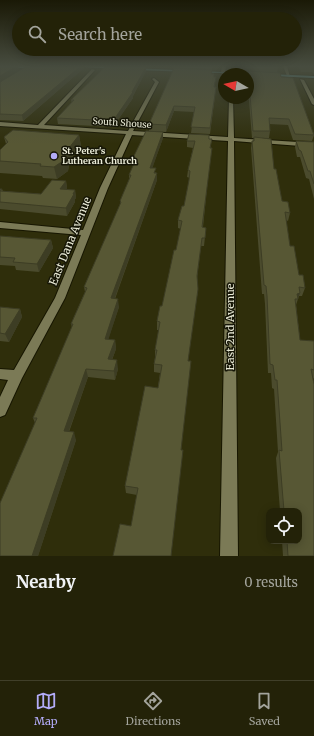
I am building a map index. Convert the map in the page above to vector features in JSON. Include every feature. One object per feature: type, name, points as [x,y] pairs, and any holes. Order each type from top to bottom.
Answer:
[{"type":"street","points":[[39,127],[73,92]]},
{"type":"street","name":"East Dana Avenue","points":[[0,411],[17,376],[60,298],[104,188],[151,92]]},
{"type":"street","points":[[308,92],[314,104]]},
{"type":"street","name":"East 2nd Avenue","points":[[229,556],[231,104]]},
{"type":"street","name":"South Shouse","points":[[0,124],[314,145]]},
{"type":"street","points":[[0,225],[87,233]]},
{"type":"street","points":[[0,374],[17,376]]},
{"type":"building","points":[[0,92],[50,92],[22,115],[0,114]]},
{"type":"building","points":[[79,92],[133,92],[113,121],[57,118],[74,100],[71,100]]},
{"type":"building","points":[[163,92],[215,92],[210,128],[191,127],[195,107],[174,106],[166,125],[149,124]]},
{"type":"building","points":[[254,92],[298,92],[314,135],[295,134],[289,119],[269,118],[270,131],[253,131],[251,104],[254,104]]},
{"type":"building","points":[[13,130],[79,135],[69,148],[66,159],[54,167],[40,166],[41,164],[0,161],[0,150],[8,142],[4,137]]},
{"type":"building","points":[[146,131],[163,132],[150,168],[156,168],[154,173],[157,173],[111,298],[118,299],[105,339],[115,340],[108,359],[117,360],[114,371],[86,369],[64,431],[74,432],[32,556],[0,556],[0,503],[37,418],[33,418],[73,324],[71,324],[87,288],[84,287],[121,202],[120,201],[131,175],[129,175],[135,161],[132,160]]},
{"type":"building","points":[[189,134],[209,135],[209,139],[212,139],[210,148],[212,148],[202,227],[206,228],[205,238],[202,238],[197,276],[198,289],[188,361],[191,361],[171,556],[113,556],[120,524],[131,526],[138,488],[125,486],[145,386],[158,388],[162,365],[154,364],[160,322],[157,321],[160,306],[162,306],[174,250],[176,250],[182,221],[178,220],[182,206],[184,206],[190,171],[188,170],[195,141],[187,141]]},
{"type":"building","points":[[254,137],[271,139],[274,169],[276,169],[282,201],[288,202],[290,213],[285,212],[290,246],[294,246],[299,275],[303,275],[305,288],[299,287],[300,293],[297,294],[298,299],[295,299],[300,340],[314,341],[314,370],[311,369],[314,384],[314,556],[288,556],[287,544],[302,544],[302,508],[284,508],[279,450],[282,451],[277,380],[275,380],[273,365],[270,364],[267,296],[266,286],[264,285],[252,141],[254,141]]},
{"type":"building","points":[[296,141],[314,142],[314,184],[310,171],[308,171]]},
{"type":"building","points":[[52,180],[66,181],[60,189],[75,190],[66,208],[0,202],[0,191],[41,194]]},
{"type":"building","points":[[0,236],[51,240],[37,264],[13,262],[15,258],[0,257]]},
{"type":"building","points":[[0,307],[20,309],[5,334],[0,333]]},
{"type":"place","name":"St. Peter's Lutheran Church","points":[[54,156]]}]
